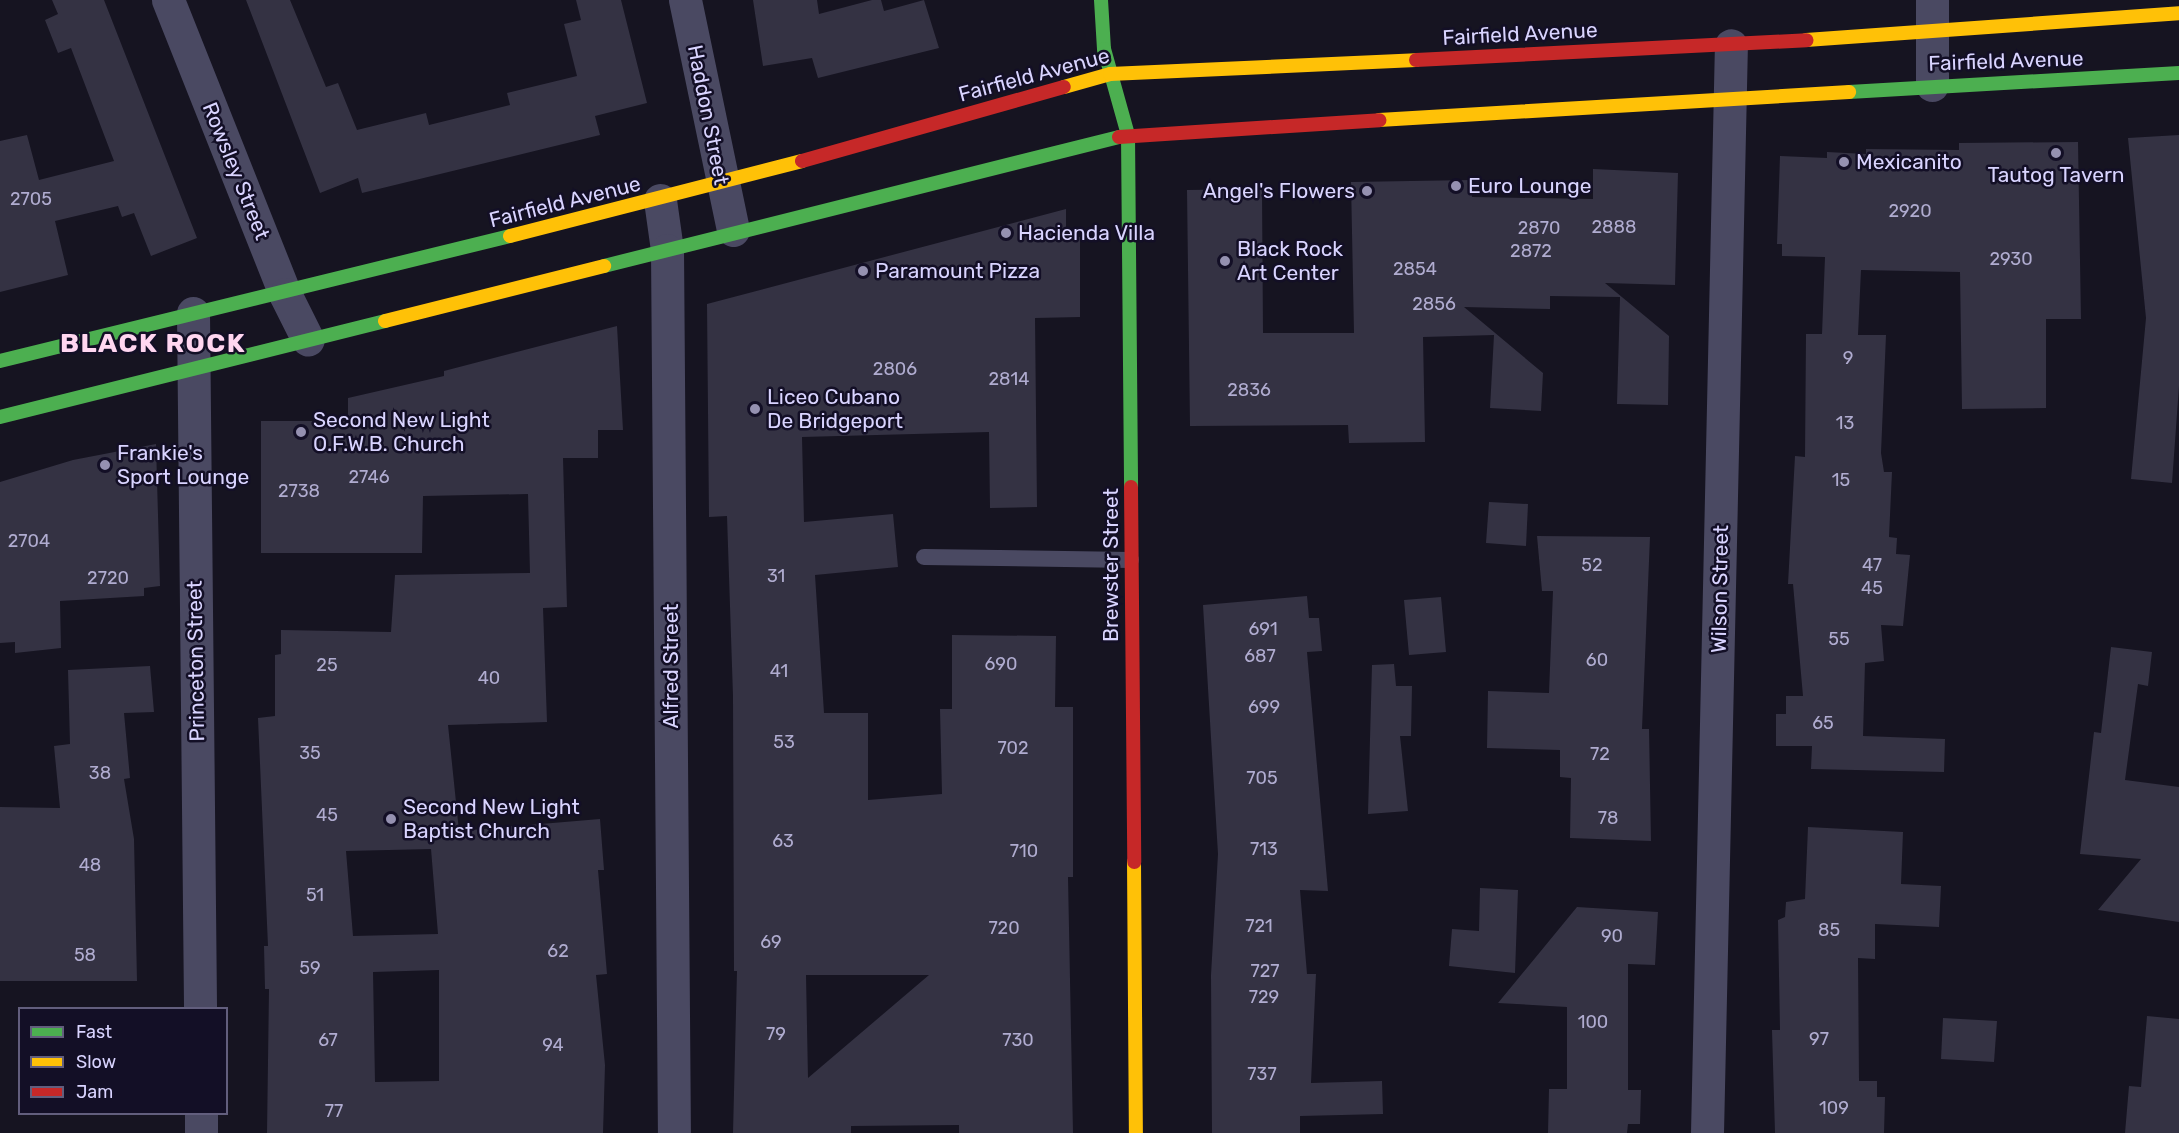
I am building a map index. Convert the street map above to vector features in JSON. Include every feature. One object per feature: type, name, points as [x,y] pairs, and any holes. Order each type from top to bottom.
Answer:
[{"type":"main road","name":"Brewster Street","points":[[1101,0],[1110,74],[1128,135],[1136,1133]]},
{"type":"main road","name":"Fairfield Avenue","points":[[0,361],[193,313],[285,294],[660,200],[1110,74],[1731,45],[1931,16],[2179,13]]},
{"type":"main road","name":"Fairfield Avenue","points":[[0,417],[667,250],[734,230],[1128,135],[1932,85],[2179,73]]},
{"type":"street","name":"Rowsley Street","points":[[168,0],[285,294],[308,340]]},
{"type":"street","name":"Haddon Street","points":[[685,0],[721,184],[734,230]]},
{"type":"street","points":[[1931,16],[1932,85]]},
{"type":"street","name":"Wilson Street","points":[[1707,1133],[1732,99],[1731,45]]},
{"type":"street","name":"Alfred Street","points":[[660,200],[667,250],[674,1133]]},
{"type":"street","name":"Princeton Street","points":[[193,313],[200,1007]]},
{"type":"street","points":[[201,1115],[201,1133]]},
{"type":"lane","points":[[924,557],[1131,560]]},
{"type":"building","points":[[52,0],[104,0],[197,238],[151,256],[134,213],[122,217],[118,206],[55,221],[68,275],[0,292],[0,141],[27,135],[39,180],[114,161],[71,48],[58,53],[45,20],[58,14]]},
{"type":"building","points":[[246,0],[290,0],[326,87],[338,83],[357,130],[426,113],[429,125],[510,105],[507,93],[577,76],[564,24],[581,20],[576,0],[621,0],[647,103],[595,116],[600,135],[362,193],[358,178],[320,193]]},
{"type":"building","points":[[753,0],[817,0],[819,14],[872,0],[881,0],[884,11],[924,0],[939,48],[818,78],[812,58],[763,66]]},
{"type":"building","points":[[2179,135],[2179,386],[2172,483],[2131,479],[2146,318],[2128,138]]},
{"type":"building","points":[[2078,142],[2081,319],[2046,319],[2046,408],[1962,409],[1960,272],[1861,270],[1858,335],[1886,335],[1881,453],[1884,472],[1892,472],[1889,537],[1897,538],[1896,554],[1910,555],[1903,626],[1881,625],[1884,661],[1865,663],[1863,736],[1945,739],[1944,772],[1811,769],[1812,746],[1776,746],[1776,714],[1786,714],[1786,696],[1803,696],[1793,584],[1788,584],[1795,456],[1805,457],[1806,334],[1822,334],[1825,257],[1782,256],[1782,244],[1777,244],[1780,156],[1827,158],[1827,152],[1866,154],[1866,149],[1959,150],[1959,143]]},
{"type":"building","points":[[1593,169],[1678,173],[1675,285],[1605,283],[1669,336],[1668,405],[1617,404],[1620,297],[1550,296],[1550,309],[1464,307],[1543,373],[1541,411],[1490,408],[1494,335],[1423,337],[1425,442],[1349,443],[1348,425],[1190,426],[1187,190],[1262,189],[1263,333],[1354,333],[1351,182],[1471,180],[1472,197],[1593,199]]},
{"type":"building","points":[[1066,209],[1066,236],[1080,237],[1080,317],[1035,318],[1037,507],[990,508],[989,432],[802,437],[804,522],[893,514],[898,567],[815,575],[824,713],[868,713],[868,800],[942,794],[940,709],[952,709],[952,635],[1056,636],[1055,707],[1073,707],[1073,877],[1068,877],[1073,1133],[959,1133],[959,1125],[851,1126],[851,1133],[733,1133],[737,971],[734,971],[733,696],[727,516],[709,517],[707,304]],"holes":[[[806,975],[929,975],[808,1078]]]},
{"type":"building","points":[[617,326],[623,430],[598,430],[598,458],[563,458],[567,607],[543,608],[547,722],[448,725],[459,831],[600,819],[604,870],[598,870],[607,974],[596,975],[605,1065],[603,1133],[267,1133],[269,989],[265,989],[264,946],[268,946],[258,718],[275,716],[275,655],[281,654],[281,630],[391,632],[395,575],[530,573],[528,494],[423,496],[422,553],[261,553],[261,421],[348,421],[348,398],[444,376],[444,371]],"holes":[[[431,849],[438,934],[353,936],[346,851]],[[439,970],[439,1081],[375,1082],[373,972]]]},
{"type":"building","points":[[156,444],[160,586],[144,588],[144,596],[60,601],[61,648],[15,653],[15,642],[0,643],[0,482],[73,460]]},
{"type":"building","points":[[1489,502],[1528,504],[1526,546],[1486,543]]},
{"type":"building","points":[[1537,536],[1650,537],[1642,729],[1649,729],[1651,841],[1570,838],[1571,778],[1560,777],[1560,750],[1487,748],[1488,691],[1549,693],[1553,591],[1542,591]]},
{"type":"building","points":[[1307,596],[1309,618],[1319,618],[1322,651],[1307,652],[1328,891],[1300,890],[1307,974],[1316,974],[1311,1083],[1382,1081],[1383,1114],[1300,1116],[1300,1133],[1212,1133],[1211,975],[1218,854],[1203,605]]},
{"type":"building","points":[[1441,597],[1446,652],[1409,655],[1404,600]]},
{"type":"building","points":[[2111,647],[2152,652],[2148,686],[2138,684],[2125,780],[2179,787],[2179,922],[2098,910],[2141,859],[2080,854],[2094,732],[2101,733]]},
{"type":"building","points":[[1394,664],[1396,686],[1412,686],[1411,736],[1400,736],[1408,811],[1368,814],[1372,665]]},
{"type":"building","points":[[150,666],[154,712],[124,713],[130,778],[124,779],[134,839],[137,981],[0,981],[0,807],[60,808],[54,746],[70,744],[68,670]]},
{"type":"building","points":[[1808,827],[1903,832],[1901,884],[1941,886],[1939,927],[1875,924],[1875,959],[1858,958],[1859,1081],[1877,1081],[1877,1097],[1885,1097],[1884,1133],[1775,1133],[1772,1030],[1780,1030],[1778,920],[1785,917],[1786,902],[1805,899]]},
{"type":"building","points":[[1480,888],[1518,890],[1515,973],[1449,966],[1452,929],[1479,931]]},
{"type":"building","points":[[1577,907],[1658,912],[1655,965],[1628,964],[1628,1090],[1641,1090],[1640,1124],[1628,1124],[1627,1133],[1548,1133],[1549,1089],[1567,1089],[1567,1007],[1498,1003]]},
{"type":"building","points":[[2147,1016],[2179,1019],[2179,1133],[2125,1133],[2129,1086],[2141,1087]]},
{"type":"building","points":[[1943,1018],[1997,1021],[1994,1062],[1941,1059]]},
{"type":"traffic: fast","points":[[1101,0],[1104,49],[1128,135],[1131,487]]},
{"type":"traffic: fast","points":[[1849,92],[2179,73]]},
{"type":"traffic: fast","points":[[604,266],[1119,137]]},
{"type":"traffic: fast","points":[[0,361],[510,236]]},
{"type":"traffic: fast","points":[[0,417],[385,321]]},
{"type":"traffic: slow","points":[[1806,40],[2179,13]]},
{"type":"traffic: slow","points":[[1064,87],[1110,74],[1416,60]]},
{"type":"traffic: slow","points":[[1379,120],[1849,92]]},
{"type":"traffic: slow","points":[[510,236],[802,161]]},
{"type":"traffic: slow","points":[[385,321],[604,266]]},
{"type":"traffic: slow","points":[[1134,862],[1136,1133]]},
{"type":"traffic: jam","points":[[1416,60],[1806,40]]},
{"type":"traffic: jam","points":[[802,161],[1064,87]]},
{"type":"traffic: jam","points":[[1119,137],[1379,120]]},
{"type":"traffic: jam","points":[[1131,487],[1134,862]]},
{"type":"place","name":"Tautog Tavern","points":[[2056,153]]},
{"type":"place","name":"Mexicanito","points":[[1844,162]]},
{"type":"place","name":"Euro Lounge","points":[[1456,186]]},
{"type":"place","name":"Angel's Flowers","points":[[1367,191]]},
{"type":"place","name":"Hacienda Villa","points":[[1006,233]]},
{"type":"place","name":"Black Rock Art Center","points":[[1225,261]]},
{"type":"place","name":"Paramount Pizza","points":[[863,271]]},
{"type":"place","name":"Liceo Cubano De Bridgeport","points":[[755,409]]},
{"type":"place","name":"Second New Light O.F.W.B. Church","points":[[301,432]]},
{"type":"place","name":"Frankie's Sport Lounge","points":[[105,465]]},
{"type":"place","name":"Second New Light Baptist Church","points":[[391,819]]},
{"type":"district","name":"BLACK ROCK","points":[[153,344]]}]
